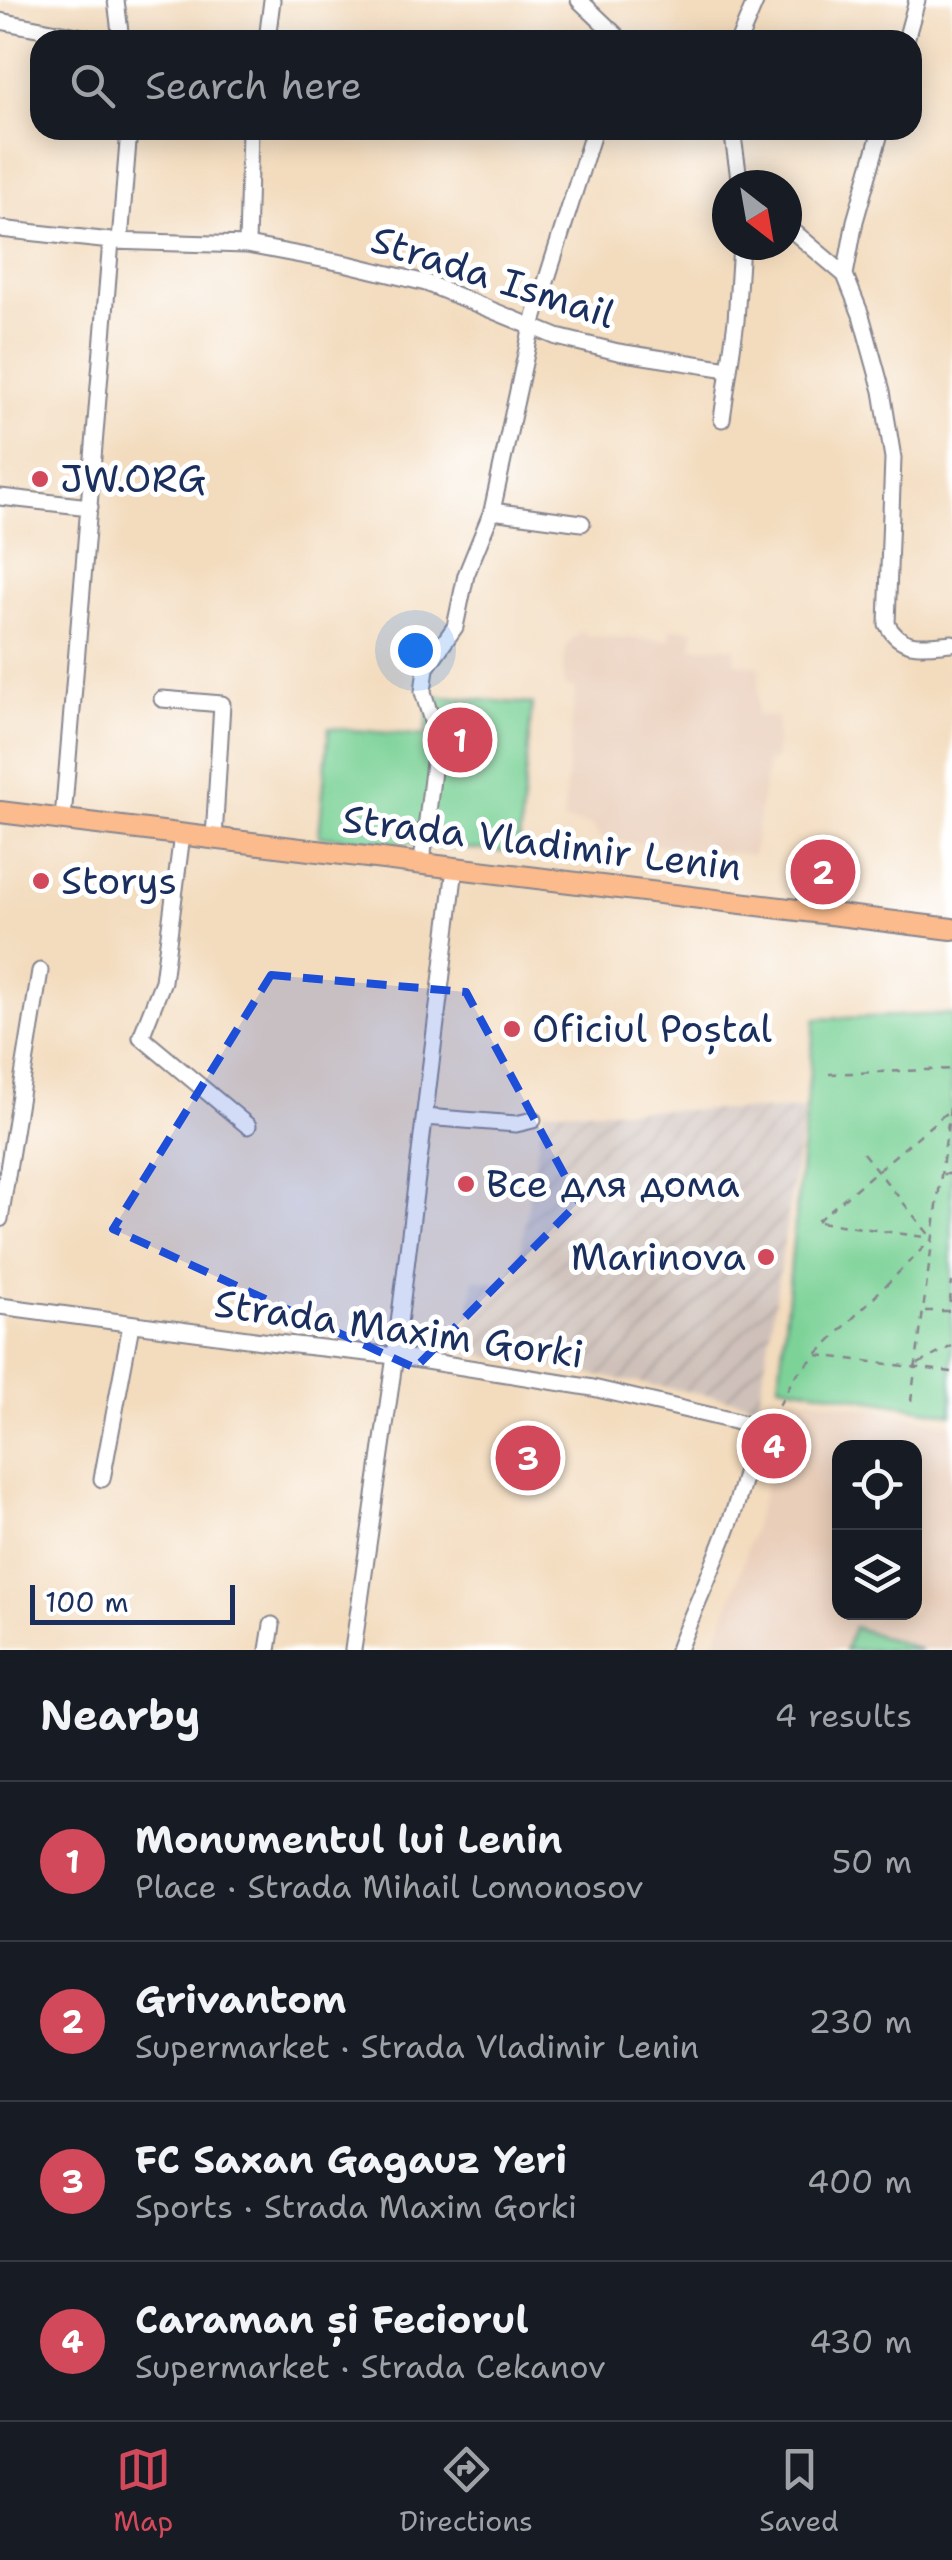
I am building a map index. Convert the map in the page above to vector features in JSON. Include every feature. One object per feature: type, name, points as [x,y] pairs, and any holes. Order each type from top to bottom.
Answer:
[{"type":"main road","name":"Strada Vladimir Lenin","points":[[0,812],[952,929]]},
{"type":"street","points":[[116,0],[120,30]]},
{"type":"street","points":[[268,30],[272,0]]},
{"type":"street","points":[[579,0],[610,30]]},
{"type":"street","points":[[742,30],[756,0]]},
{"type":"street","points":[[908,30],[916,0]]},
{"type":"street","points":[[0,21],[47,30]]},
{"type":"street","points":[[63,819],[128,140]]},
{"type":"street","points":[[247,246],[250,140]]},
{"type":"street","points":[[422,862],[437,738],[423,692],[429,661],[456,627],[466,575],[492,512],[532,326],[591,140]]},
{"type":"street","points":[[733,140],[738,170]]},
{"type":"street","points":[[845,275],[878,140]]},
{"type":"street","name":"Strada Ismail","points":[[0,229],[116,241],[247,246],[426,282],[557,337],[618,352],[728,369]]},
{"type":"street","points":[[802,239],[845,275],[861,314],[882,391],[893,458],[887,624],[907,645],[952,644]]},
{"type":"street","points":[[722,419],[736,321],[739,260]]},
{"type":"street","points":[[0,497],[90,507]]},
{"type":"street","points":[[492,512],[582,523]]},
{"type":"street","points":[[162,699],[222,704],[214,838]]},
{"type":"street","points":[[182,834],[163,981],[141,1036],[248,1126]]},
{"type":"street","points":[[353,1650],[395,1356],[455,868]]},
{"type":"street","points":[[0,1218],[40,971]]},
{"type":"street","points":[[425,1117],[516,1124],[532,1120]]},
{"type":"street","name":"Strada Maxim Gorki","points":[[0,1306],[395,1356],[594,1388],[747,1427],[768,1428]]},
{"type":"street","points":[[102,1479],[131,1325]]},
{"type":"street","points":[[678,1650],[739,1499],[749,1442],[747,1427]]},
{"type":"street","points":[[768,1428],[782,1440]]},
{"type":"street","points":[[268,1650],[272,1625]]},
{"type":"path","points":[[828,1074],[952,1068]]},
{"type":"path","points":[[911,1401],[952,1092]]},
{"type":"path","points":[[932,1238],[817,1221],[951,1108]]},
{"type":"path","points":[[862,1153],[932,1238]]},
{"type":"path","points":[[941,1174],[952,1174]]},
{"type":"path","points":[[768,1428],[794,1377],[932,1238]]},
{"type":"path","points":[[922,1311],[950,1311],[952,1282]]},
{"type":"path","points":[[916,1365],[952,1346]]},
{"type":"path","points":[[816,1355],[952,1372]]},
{"type":"highlighted area","points":[[271,975],[466,992],[579,1202],[415,1368],[113,1229]]},
{"type":"shaded area","points":[[671,628],[694,630],[692,647],[735,647],[736,663],[760,666],[757,715],[778,717],[775,761],[768,761],[753,855],[601,839],[592,825],[563,821],[575,688],[566,687],[563,673],[567,645],[580,631],[587,636],[670,640]]},
{"type":"shaded area","points":[[544,1110],[804,1110],[759,1404],[463,1352],[474,1279],[504,1284],[520,1254]]},
{"type":"shaded area","points":[[793,1395],[952,1424],[952,1650],[921,1650],[854,1627],[845,1650],[711,1650],[735,1589]]},
{"type":"green space","points":[[430,696],[532,704],[518,853],[319,836],[329,728],[426,736]]},
{"type":"green space","points":[[952,1014],[952,1414],[779,1384],[815,1019]]},
{"type":"green space","points":[[854,1627],[921,1650],[845,1650]]},
{"type":"place","name":"JW.ORG","points":[[40,479]]},
{"type":"place","name":"Monumentul lui Lenin","points":[[460,740]]},
{"type":"place","name":"Grivantom","points":[[823,872]]},
{"type":"place","name":"Storys","points":[[41,881]]},
{"type":"place","name":"Oficiul Poștal","points":[[512,1029]]},
{"type":"place","name":"Все для дома","points":[[466,1184]]},
{"type":"place","name":"Marinova","points":[[766,1257]]},
{"type":"place","name":"Caraman și Feciorul","points":[[774,1446]]},
{"type":"place","name":"FC Saxan Gagauz Yeri","points":[[528,1458]]}]
